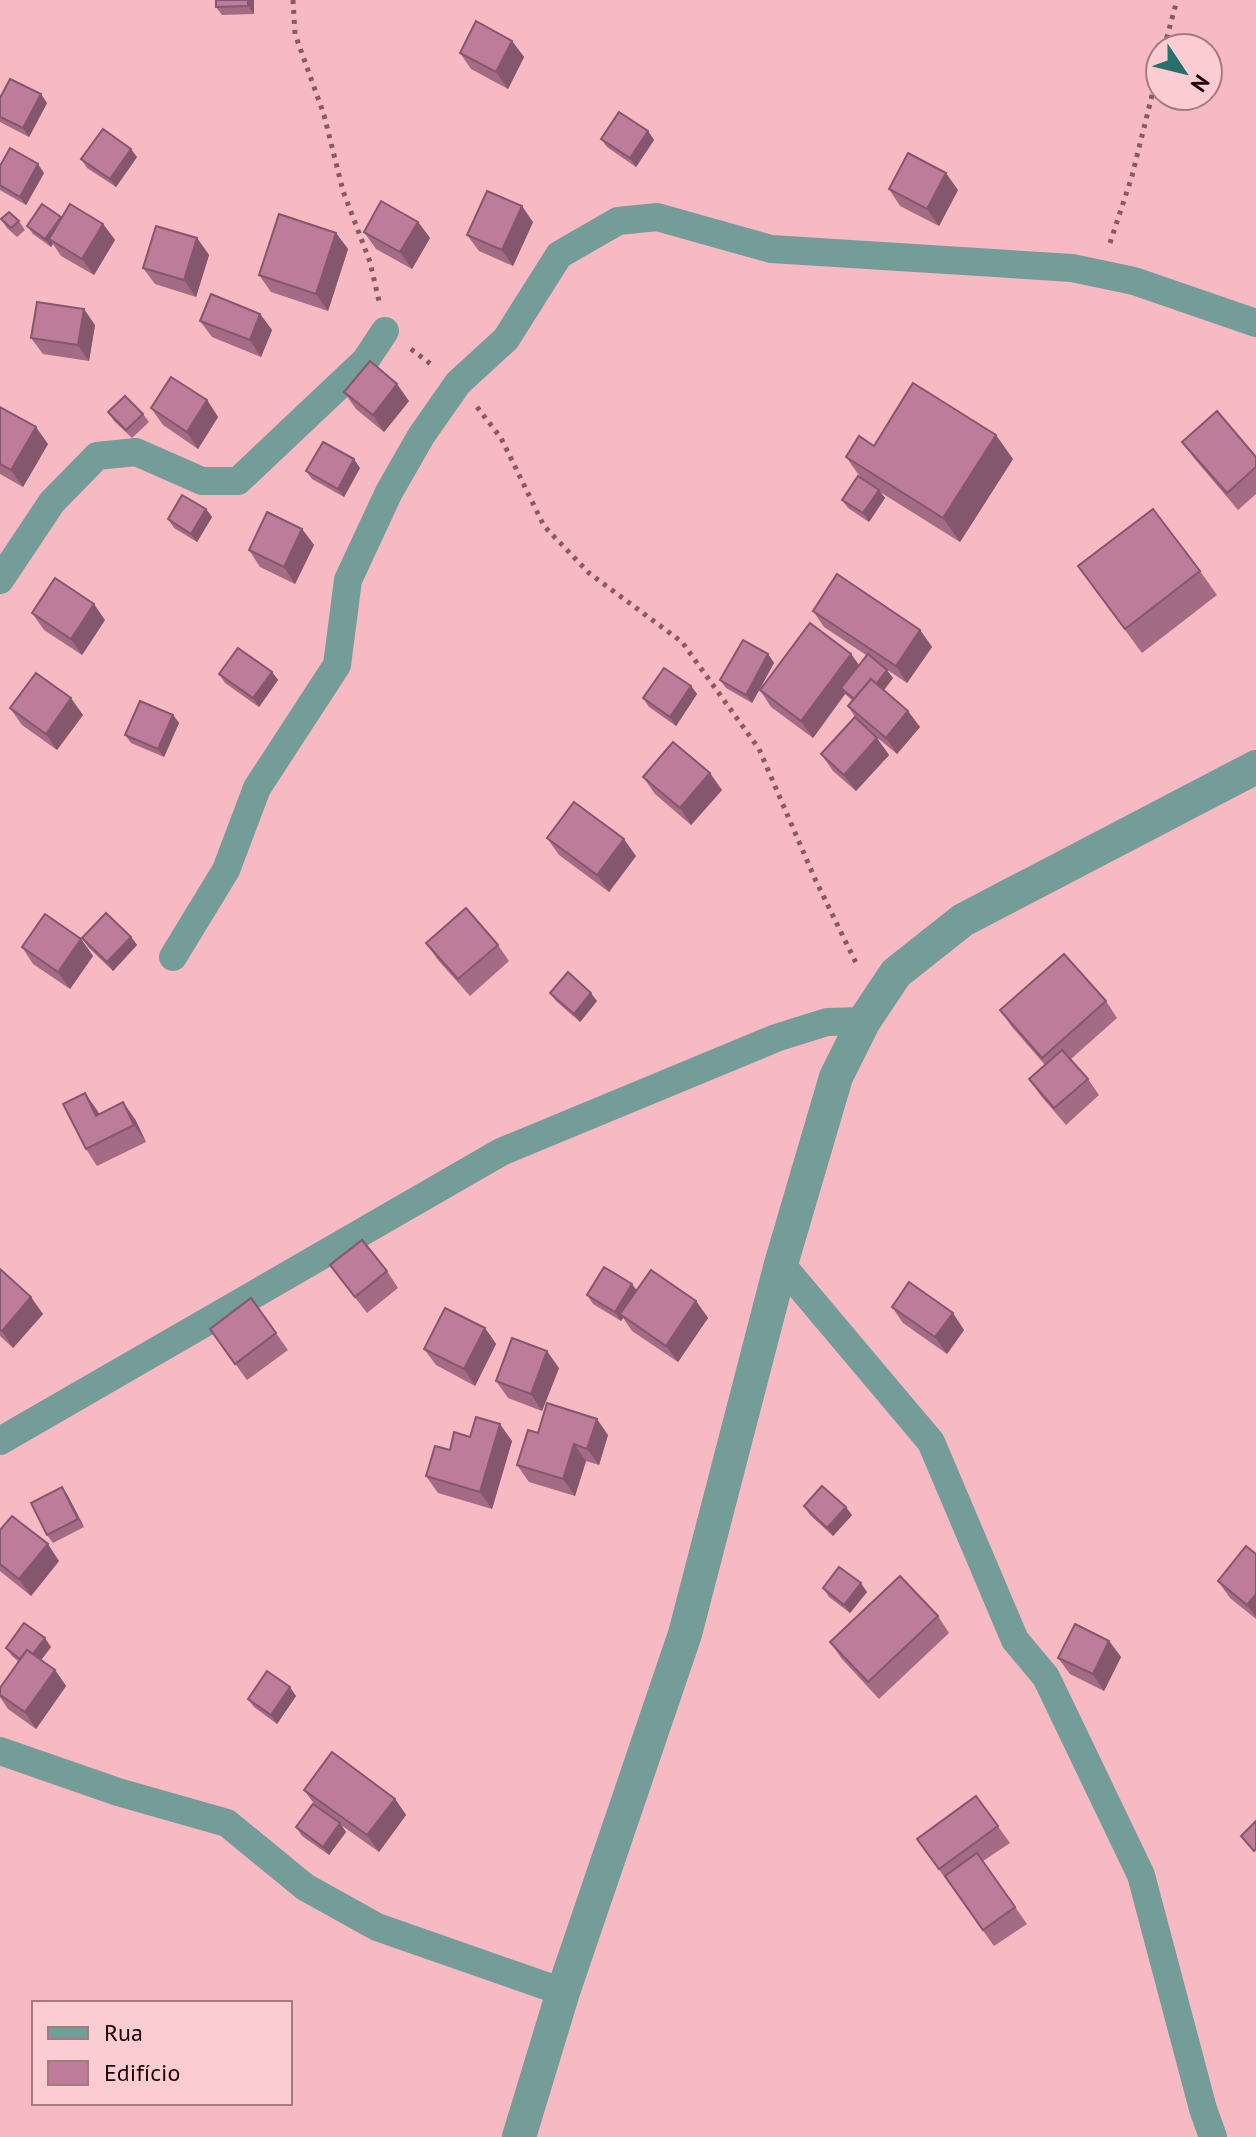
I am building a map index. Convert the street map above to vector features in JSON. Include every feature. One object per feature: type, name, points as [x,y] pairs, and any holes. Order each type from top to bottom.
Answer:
[{"type":"street","points":[[173,957],[226,870],[257,788],[337,665],[348,580],[395,481],[421,436],[458,383],[506,339],[559,255],[618,221],[657,217],[771,249],[1080,269],[1134,281],[1256,323]]},
{"type":"street","points":[[0,580],[52,502],[97,456],[136,452],[202,481],[238,481],[365,361],[385,331]]},
{"type":"street","points":[[519,2137],[563,1992],[685,1634],[781,1264],[836,1077],[869,1011],[896,973],[963,920],[1256,767]]},
{"type":"street","points":[[0,1441],[501,1152],[776,1038],[869,1011]]},
{"type":"street","points":[[781,1264],[931,1442],[1015,1640],[1046,1677],[1141,1875],[1213,2137]]},
{"type":"street","points":[[0,1751],[118,1792],[227,1823],[305,1887],[377,1927],[563,1992]]},
{"type":"path","points":[[293,0],[295,34],[324,115],[343,191],[370,262],[385,331],[458,383],[501,438],[544,526],[589,573],[682,642],[759,749],[869,1011]]},
{"type":"path","points":[[1168,32],[1177,0]]},
{"type":"path","points":[[1080,269],[1109,248],[1148,112]]},
{"type":"building","points":[[216,0],[248,0],[248,6],[216,7]]},
{"type":"building","points":[[476,21],[512,41],[496,72],[460,53]]},
{"type":"building","points":[[10,79],[41,94],[23,128],[0,117],[0,98]]},
{"type":"building","points":[[619,112],[648,131],[630,158],[601,139]]},
{"type":"building","points":[[103,129],[131,149],[110,179],[81,159]]},
{"type":"building","points":[[10,148],[38,164],[20,197],[0,185],[0,166]]},
{"type":"building","points":[[908,153],[946,173],[927,209],[889,189]]},
{"type":"building","points":[[487,191],[522,206],[502,250],[467,235]]},
{"type":"building","points":[[381,201],[418,222],[400,252],[364,232]]},
{"type":"building","points":[[42,204],[61,217],[45,239],[27,226]]},
{"type":"building","points":[[70,204],[103,224],[82,259],[49,239]]},
{"type":"building","points":[[9,212],[19,221],[11,228],[1,219]]},
{"type":"building","points":[[279,214],[336,233],[316,294],[259,275]]},
{"type":"building","points":[[156,226],[197,238],[184,280],[143,268]]},
{"type":"building","points":[[211,294],[260,314],[250,340],[200,321]]},
{"type":"building","points":[[37,302],[84,309],[78,345],[31,338]]},
{"type":"building","points":[[370,361],[397,384],[373,415],[344,392]]},
{"type":"building","points":[[171,377],[207,400],[187,432],[151,408]]},
{"type":"building","points":[[913,383],[996,435],[943,518],[846,457],[859,436],[874,446]]},
{"type":"building","points":[[125,396],[143,414],[126,430],[108,412]]},
{"type":"building","points":[[0,407],[36,427],[11,470],[0,464]]},
{"type":"building","points":[[1217,411],[1256,457],[1256,467],[1227,493],[1182,442]]},
{"type":"building","points":[[323,442],[354,459],[338,489],[306,471]]},
{"type":"building","points":[[858,476],[879,490],[863,513],[842,500]]},
{"type":"building","points":[[182,495],[206,509],[191,534],[168,519]]},
{"type":"building","points":[[1153,509],[1200,571],[1125,629],[1078,566]]},
{"type":"building","points":[[267,512],[302,529],[284,567],[249,550]]},
{"type":"building","points":[[837,574],[920,630],[896,666],[813,611]]},
{"type":"building","points":[[55,578],[94,604],[71,639],[32,613]]},
{"type":"building","points":[[810,623],[851,654],[801,721],[760,690]]},
{"type":"building","points":[[743,640],[768,654],[746,695],[720,680]]},
{"type":"building","points":[[238,648],[272,672],[253,698],[219,674]]},
{"type":"building","points":[[868,654],[887,670],[876,684],[871,679],[854,699],[841,688]]},
{"type":"building","points":[[664,668],[691,686],[670,717],[643,698]]},
{"type":"building","points":[[36,673],[71,698],[46,734],[10,708]]},
{"type":"building","points":[[871,679],[908,711],[886,738],[848,706]]},
{"type":"building","points":[[140,701],[173,715],[158,749],[125,735]]},
{"type":"building","points":[[855,717],[877,738],[844,775],[821,754]]},
{"type":"building","points":[[673,742],[710,773],[680,808],[643,777]]},
{"type":"building","points":[[574,802],[624,839],[597,875],[547,838]]},
{"type":"building","points":[[466,908],[498,945],[458,979],[426,943]]},
{"type":"building","points":[[106,913],[131,937],[107,962],[82,938]]},
{"type":"building","points":[[45,914],[81,939],[58,972],[22,947]]},
{"type":"building","points":[[1064,954],[1106,1001],[1042,1058],[1000,1010]]},
{"type":"building","points":[[568,972],[591,993],[574,1014],[550,993]]},
{"type":"building","points":[[1062,1050],[1088,1079],[1054,1108],[1029,1079]]},
{"type":"building","points":[[85,1093],[96,1116],[123,1102],[134,1125],[86,1149],[63,1104]]},
{"type":"building","points":[[362,1240],[387,1271],[355,1297],[330,1265]]},
{"type":"building","points":[[604,1267],[632,1284],[615,1312],[587,1295]]},
{"type":"building","points":[[0,1269],[31,1297],[2,1331],[0,1330]]},
{"type":"building","points":[[651,1270],[696,1301],[666,1346],[620,1314]]},
{"type":"building","points":[[909,1282],[953,1313],[935,1337],[892,1307]]},
{"type":"building","points":[[251,1298],[276,1333],[235,1364],[210,1329]]},
{"type":"building","points":[[445,1308],[485,1328],[464,1369],[424,1349]]},
{"type":"building","points":[[512,1338],[547,1351],[531,1394],[496,1381]]},
{"type":"building","points":[[547,1403],[597,1419],[587,1449],[574,1444],[563,1479],[517,1465],[528,1430],[538,1433]]},
{"type":"building","points":[[476,1417],[500,1424],[480,1492],[426,1476],[435,1446],[450,1450],[454,1432],[470,1437]]},
{"type":"building","points":[[822,1486],[846,1507],[827,1528],[804,1506]]},
{"type":"building","points":[[62,1487],[78,1519],[47,1535],[31,1503]]},
{"type":"building","points":[[12,1516],[48,1544],[19,1579],[0,1564],[0,1530]]},
{"type":"building","points":[[1246,1546],[1256,1554],[1256,1594],[1247,1605],[1218,1581]]},
{"type":"building","points":[[839,1567],[861,1583],[844,1605],[823,1588]]},
{"type":"building","points":[[900,1576],[938,1616],[868,1682],[830,1642]]},
{"type":"building","points":[[24,1623],[45,1638],[33,1654],[27,1650],[20,1659],[6,1648]]},
{"type":"building","points":[[1075,1624],[1109,1641],[1093,1674],[1058,1658]]},
{"type":"building","points":[[27,1650],[55,1670],[25,1712],[0,1695],[0,1688]]},
{"type":"building","points":[[267,1671],[290,1687],[271,1715],[248,1699]]},
{"type":"building","points":[[332,1752],[395,1799],[367,1835],[304,1790]]},
{"type":"building","points":[[976,1796],[998,1826],[939,1869],[917,1839]]},
{"type":"building","points":[[313,1804],[340,1823],[323,1847],[296,1827]]},
{"type":"building","points":[[1256,1821],[1256,1849],[1254,1851],[1241,1836]]},
{"type":"building","points":[[977,1853],[1015,1907],[983,1930],[945,1876]]}]
